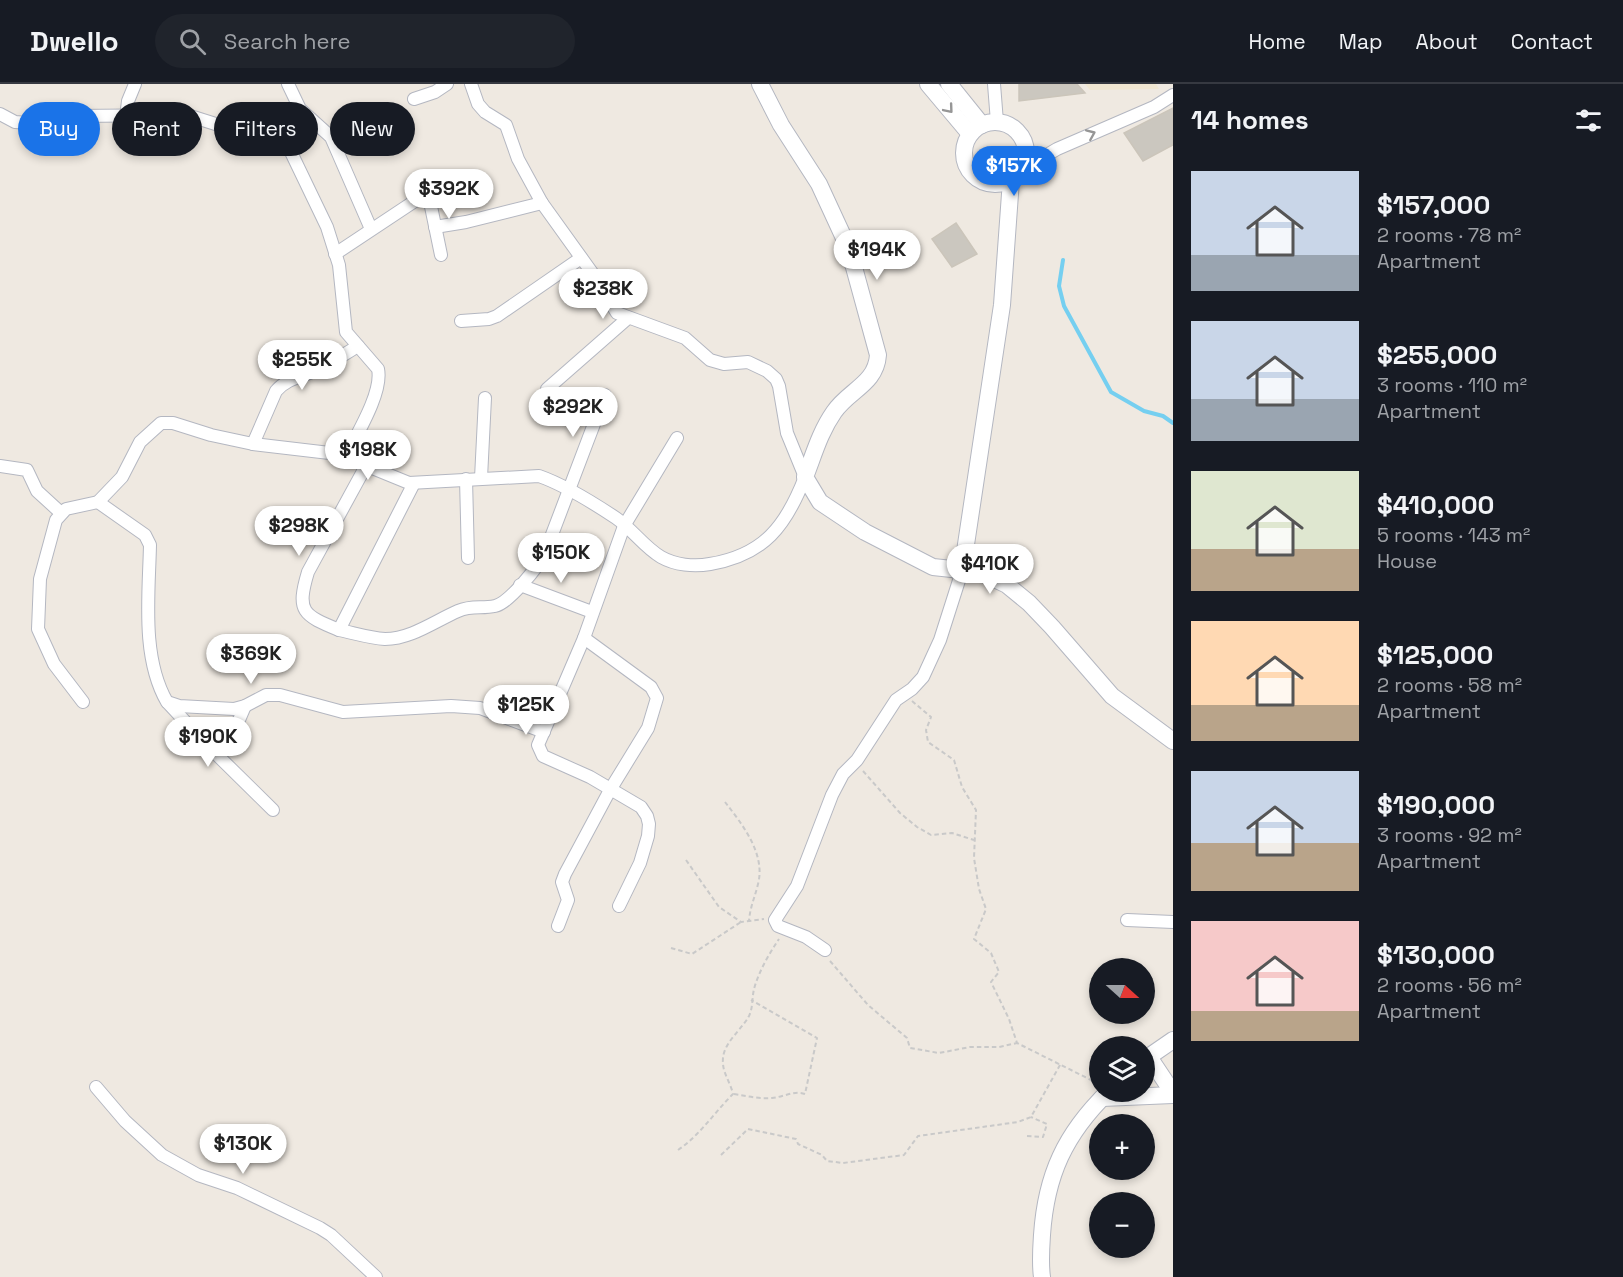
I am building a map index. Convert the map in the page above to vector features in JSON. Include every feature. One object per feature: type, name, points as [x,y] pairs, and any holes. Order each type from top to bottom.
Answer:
[{"type":"main road","points":[[760,84],[781,125],[819,184],[849,249],[877,342],[878,355],[874,372],[869,381],[842,402],[822,432],[805,477],[820,502],[865,532],[933,567],[962,572],[980,572],[1007,585],[1029,603],[1052,627],[1112,696],[1173,741]]},
{"type":"main road","points":[[928,84],[983,127],[1009,126],[1020,134],[1026,159],[1016,176],[1002,304],[962,572]]},
{"type":"main road","points":[[949,84],[983,127]]},
{"type":"main road","points":[[983,127],[965,145],[964,157],[968,169],[975,178],[986,183],[998,184],[1016,176]]},
{"type":"main road","points":[[1155,1053],[1173,1040]]},
{"type":"main road","points":[[1155,1070],[1173,1094]]},
{"type":"main road","points":[[1155,1093],[1173,1094]]},
{"type":"main road","points":[[1042,1277],[1040,1264],[1043,1225],[1052,1172],[1065,1145],[1095,1102]]},
{"type":"street","points":[[129,102],[135,84]]},
{"type":"street","points":[[288,84],[300,109],[331,137],[371,229]]},
{"type":"street","points":[[414,99],[435,92],[447,84]]},
{"type":"street","points":[[83,702],[54,664],[38,629],[40,579],[56,520],[66,509],[98,502],[122,477],[140,441],[161,423],[173,423],[211,435],[253,444],[346,456],[414,483],[539,476],[616,518],[662,558],[676,563],[703,566],[723,562],[756,550],[769,538],[797,499],[805,477],[787,433],[776,379],[767,371],[748,362],[716,362],[700,353],[685,338],[617,313],[593,274],[542,203],[518,159],[506,125],[484,112],[478,104],[471,84]]},
{"type":"street","points":[[983,127],[994,84]]},
{"type":"street","points":[[1016,176],[1057,149],[1154,107],[1173,95]]},
{"type":"street","points":[[0,114],[15,122],[28,123],[73,116],[112,117]]},
{"type":"street","points":[[202,120],[225,128],[279,140],[293,154],[327,227],[339,265],[348,336],[378,369],[378,383],[346,456]]},
{"type":"street","points":[[335,254],[445,181]]},
{"type":"street","points":[[428,192],[441,255]]},
{"type":"street","points":[[435,227],[466,222],[542,203]]},
{"type":"street","points":[[461,321],[489,319],[497,316],[581,258]]},
{"type":"street","points":[[547,389],[628,318]]},
{"type":"street","points":[[253,444],[276,391],[282,384],[316,370],[358,346]]},
{"type":"street","points":[[367,464],[308,572],[303,591],[305,612],[312,618],[339,630],[386,639],[401,637],[459,610],[475,606],[498,606],[542,561],[605,395]]},
{"type":"street","points":[[481,478],[486,398]]},
{"type":"street","points":[[619,906],[640,863],[649,824],[641,807],[590,777],[543,756],[538,745],[584,638],[624,526],[677,438]]},
{"type":"street","points":[[0,466],[27,470],[37,491],[61,513]]},
{"type":"street","points":[[466,479],[468,558]]},
{"type":"street","points":[[339,630],[414,483]]},
{"type":"street","points":[[98,502],[145,535],[150,545],[148,625],[159,686],[167,702],[211,750],[273,810]]},
{"type":"street","points":[[825,950],[806,937],[776,924],[776,918],[796,886],[832,795],[843,774],[855,761],[887,711],[923,677],[940,640],[962,572]]},
{"type":"street","points":[[520,585],[592,612]]},
{"type":"street","points":[[558,926],[568,900],[562,882],[565,874],[577,847],[648,728],[657,698],[651,687],[584,638]]},
{"type":"street","points":[[167,702],[178,706],[234,709],[266,695],[280,695],[343,712],[451,706],[480,708],[544,732]]},
{"type":"street","points":[[211,750],[238,720],[244,706]]},
{"type":"street","points":[[1127,920],[1173,922]]},
{"type":"street","points":[[96,1087],[125,1121],[162,1155],[198,1175],[237,1188],[320,1228],[331,1235],[376,1277]]},
{"type":"path","points":[[903,694],[931,717],[926,730],[928,742],[954,760],[962,787],[976,810],[974,840],[979,889],[986,909],[974,939],[991,953],[999,972],[991,982],[1009,1019],[1017,1043]]},
{"type":"path","points":[[855,761],[900,813],[917,828],[931,835],[952,833],[974,840]]},
{"type":"path","points":[[725,802],[747,830],[757,856],[759,882],[751,904],[749,921]]},
{"type":"path","points":[[686,860],[719,907],[741,922]]},
{"type":"path","points":[[671,948],[692,954],[741,922],[776,918]]},
{"type":"path","points":[[733,1094],[723,1064],[728,1043],[741,1030],[751,1012],[751,1000],[768,955],[786,929]]},
{"type":"path","points":[[825,950],[831,964],[868,1005],[907,1038],[910,1048],[939,1053],[970,1047],[999,1047],[1017,1043],[1089,1083]]},
{"type":"path","points":[[733,1094],[774,1098],[798,1092],[806,1094],[810,1077],[817,1038],[751,1000]]},
{"type":"path","points":[[721,1155],[748,1129],[796,1139],[798,1144],[822,1155],[827,1161],[843,1163],[904,1155],[918,1136],[1018,1122],[1031,1117],[1060,1065]]},
{"type":"path","points":[[678,1150],[694,1139],[733,1094]]},
{"type":"path","points":[[1027,1136],[1043,1137],[1047,1124],[1031,1117]]},
{"type":"shaded area","points":[[1085,84],[1156,84],[1159,89],[1090,90]]},
{"type":"building","points":[[1019,84],[1077,84],[1085,93],[1019,101]]},
{"type":"building","points":[[1173,108],[1173,145],[1143,161],[1124,133]]},
{"type":"building","points":[[956,223],[977,254],[952,267],[932,239]]},
{"type":"waterway","points":[[1063,260],[1059,286],[1064,306],[1111,392],[1144,411],[1163,416],[1173,423]]}]
